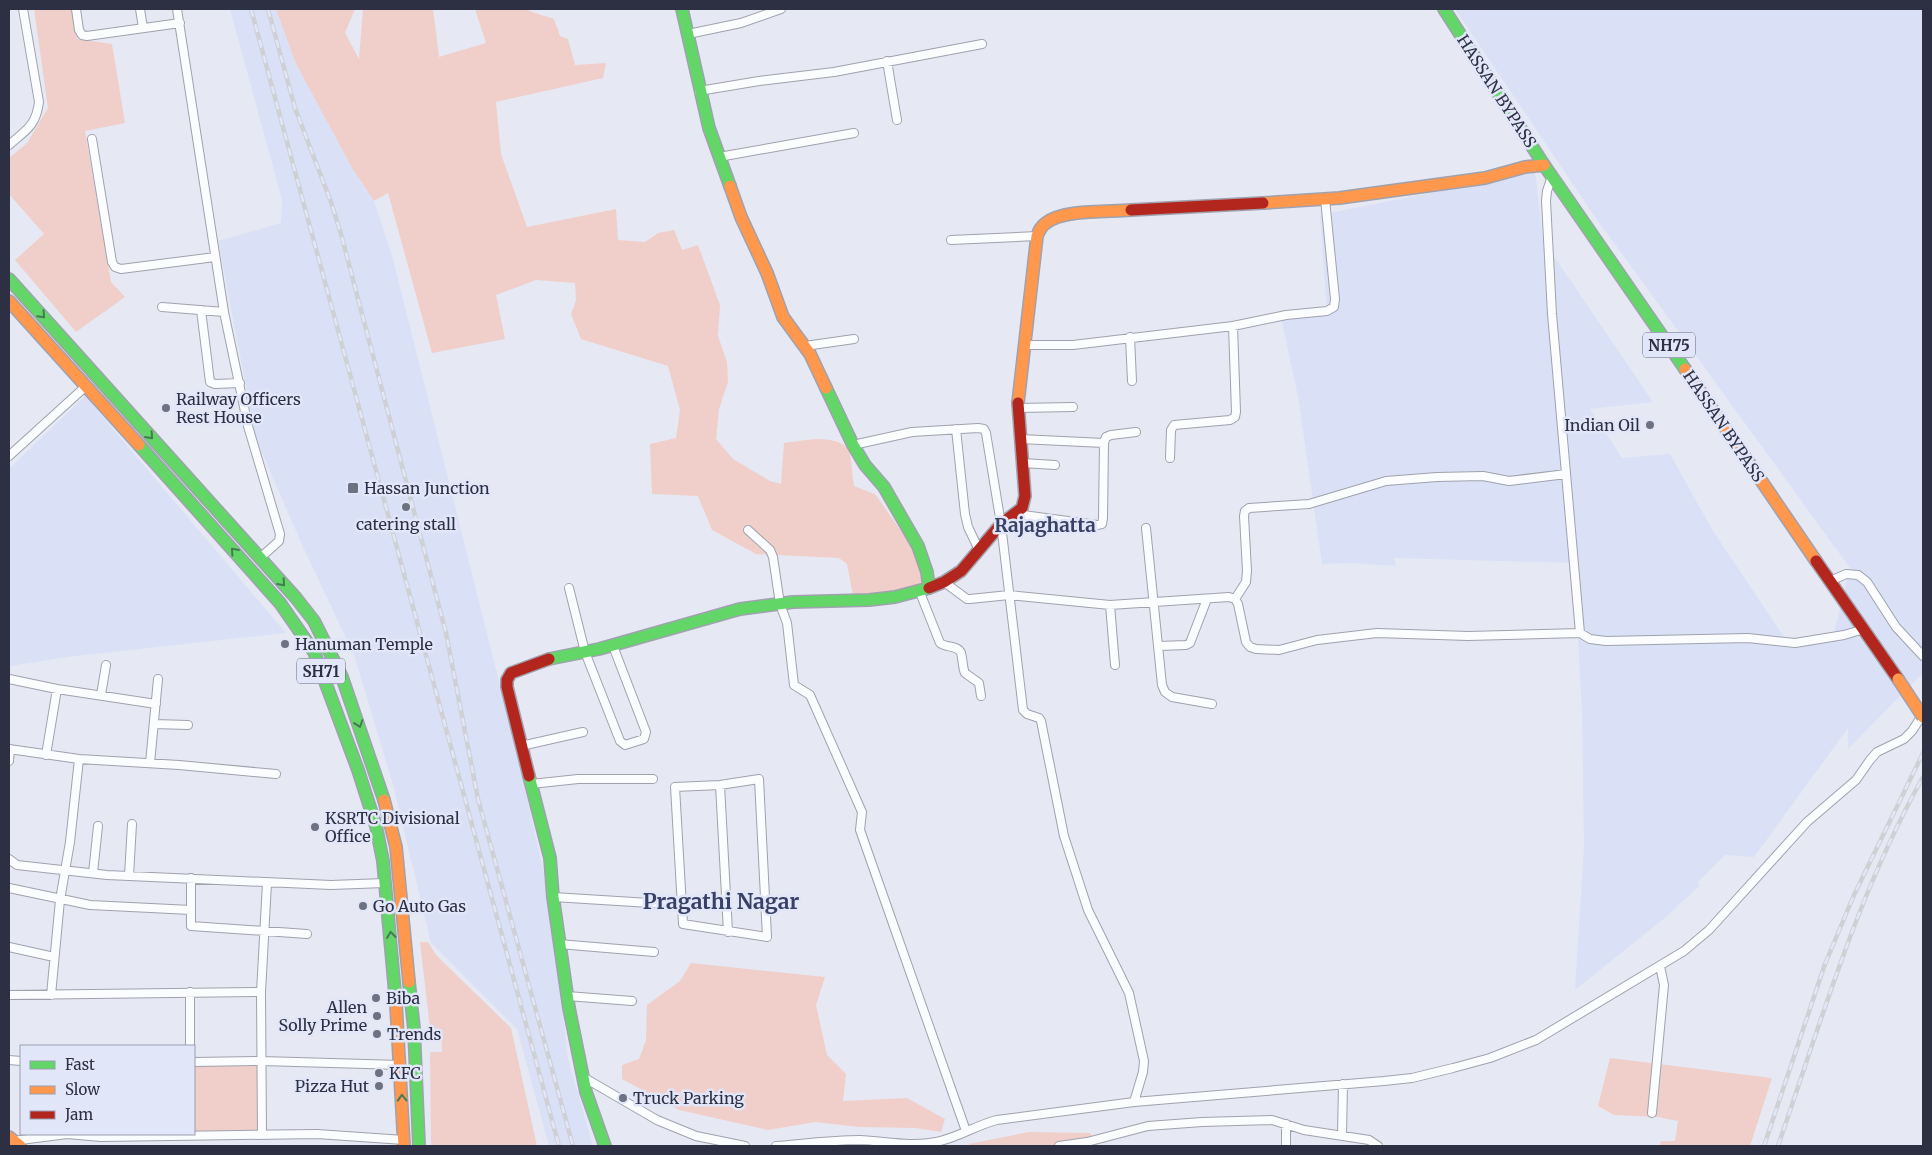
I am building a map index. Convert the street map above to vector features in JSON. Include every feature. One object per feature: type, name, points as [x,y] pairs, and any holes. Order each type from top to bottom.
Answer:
[{"type":"main road","points":[[682,9],[708,128],[741,217],[767,273],[783,318],[810,354],[853,445],[865,465],[884,487],[918,546],[927,572],[924,589]]},
{"type":"main road","name":"HASSAN BYPASS","points":[[1444,9],[1544,165],[1923,716]]},
{"type":"main road","points":[[605,1146],[586,1092],[583,1077],[559,944],[550,858],[507,687],[507,680],[511,673],[543,660],[613,646],[740,609],[780,604],[895,597],[944,582],[961,571],[1001,524],[1022,508],[1025,496],[1018,408],[1020,367],[1037,236],[1040,226],[1049,219],[1070,214],[1325,199],[1485,178],[1525,167],[1544,165]]},
{"type":"main road","name":"SH71","points":[[9,279],[296,598],[314,621],[329,648],[342,677],[374,767],[396,847],[414,1029],[419,1146]]},
{"type":"main road","name":"SH71","points":[[9,302],[284,607],[314,652],[358,770],[376,826],[383,861],[401,1064],[404,1143]]},
{"type":"main road","points":[[97,399],[108,389]]},
{"type":"main road","points":[[284,607],[296,598]]},
{"type":"main road","points":[[358,770],[374,767]]},
{"type":"main road","points":[[401,1064],[416,1064]]},
{"type":"street","points":[[9,145],[31,126],[37,116],[39,102],[23,9]]},
{"type":"street","points":[[76,9],[79,30],[82,35],[88,36],[180,24]]},
{"type":"street","points":[[140,9],[143,28]]},
{"type":"street","points":[[177,9],[224,312],[256,457],[280,534],[279,541],[260,558]]},
{"type":"street","points":[[688,34],[742,23],[781,9]]},
{"type":"street","points":[[699,91],[760,80],[834,72],[982,44]]},
{"type":"street","points":[[888,62],[897,120]]},
{"type":"street","points":[[719,157],[854,133]]},
{"type":"street","points":[[92,139],[114,267],[121,269],[215,257]]},
{"type":"street","points":[[1552,176],[1546,201],[1552,314],[1580,633]]},
{"type":"street","points":[[1024,345],[1073,345],[1233,326],[1286,315],[1327,312],[1334,307],[1335,300],[1325,199]]},
{"type":"street","points":[[951,240],[1037,236]]},
{"type":"street","points":[[162,307],[224,312]]},
{"type":"street","points":[[200,310],[210,382],[215,384],[240,383]]},
{"type":"street","points":[[1170,458],[1171,430],[1174,425],[1230,420],[1235,417],[1233,326]]},
{"type":"street","points":[[1130,338],[1132,381]]},
{"type":"street","points":[[805,346],[854,339]]},
{"type":"street","points":[[9,456],[85,387]]},
{"type":"street","points":[[1018,408],[1073,407]]},
{"type":"street","points":[[853,445],[906,433],[978,428],[984,429],[986,433],[1001,524],[1023,710],[1026,714],[1039,718],[1041,721],[1059,816],[1088,910],[1129,993],[1144,1061],[1143,1072],[1134,1102]]},
{"type":"street","points":[[956,429],[965,514],[968,526],[979,550]]},
{"type":"street","points":[[1016,514],[1097,525],[1102,524],[1104,518],[1104,443],[1106,437],[1136,432]]},
{"type":"street","points":[[1020,439],[1104,443]]},
{"type":"street","points":[[1022,464],[1055,465]]},
{"type":"street","points":[[1235,599],[1246,582],[1244,516],[1245,511],[1249,508],[1309,504],[1386,481],[1483,476],[1509,481],[1566,474]]},
{"type":"street","points":[[1146,528],[1162,685],[1165,692],[1172,696],[1212,704]]},
{"type":"street","points":[[748,530],[770,550],[773,557],[780,604],[786,623],[794,685],[810,695],[862,812],[860,830],[966,1131]]},
{"type":"street","points":[[1830,581],[1846,574],[1858,575],[1867,582],[1896,627],[1923,656]]},
{"type":"street","points":[[944,582],[967,598],[1009,595],[1110,605],[1229,597],[1235,599],[1238,604],[1246,642],[1250,648],[1256,649],[1280,650],[1317,640],[1377,633],[1468,636],[1580,633],[1598,640],[1748,638],[1795,643],[1844,636],[1864,629]]},
{"type":"street","points":[[569,588],[585,652],[620,741],[625,745],[644,739],[646,732],[613,646]]},
{"type":"street","points":[[924,589],[940,643],[943,646],[958,649],[961,652],[965,673],[979,683],[982,696]]},
{"type":"street","points":[[1159,646],[1186,645],[1190,643],[1207,599]]},
{"type":"street","points":[[1110,605],[1116,665]]},
{"type":"street","points":[[101,695],[106,665]]},
{"type":"street","points":[[9,679],[57,689],[156,704]]},
{"type":"street","points":[[150,763],[158,679]]},
{"type":"street","points":[[46,755],[57,689]]},
{"type":"street","points":[[776,1146],[857,1140],[913,1144],[953,1142],[966,1131],[983,1123],[997,1120],[1134,1102],[1412,1078],[1490,1058],[1536,1040],[1684,951],[1709,930],[1807,822],[1856,780],[1878,752],[1904,739],[1923,716]]},
{"type":"street","points":[[154,724],[188,725]]},
{"type":"street","points":[[521,746],[583,732]]},
{"type":"street","points":[[9,761],[10,749],[79,759],[276,774]]},
{"type":"street","points":[[51,995],[60,900],[70,842],[79,759]]},
{"type":"street","points":[[531,784],[578,779],[652,779]]},
{"type":"street","points":[[759,779],[767,937],[683,924],[675,787],[720,785],[759,779]]},
{"type":"street","points":[[720,785],[728,932]]},
{"type":"street","points":[[129,876],[132,824]]},
{"type":"street","points":[[93,873],[98,826]]},
{"type":"street","points":[[9,859],[17,865],[129,876],[331,886],[385,883]]},
{"type":"street","points":[[191,878],[191,926],[307,934]]},
{"type":"street","points":[[262,1135],[261,992],[266,882]]},
{"type":"street","points":[[9,888],[90,905],[191,910]]},
{"type":"street","points":[[553,898],[682,905]]},
{"type":"street","points":[[559,944],[654,952]]},
{"type":"street","points":[[9,947],[54,957]]},
{"type":"street","points":[[1652,1113],[1664,985],[1660,966]]},
{"type":"street","points":[[190,992],[190,1045]]},
{"type":"street","points":[[9,995],[261,992]]},
{"type":"street","points":[[567,996],[632,1001]]},
{"type":"street","points":[[195,1062],[401,1064]]},
{"type":"street","points":[[583,1077],[657,1120],[696,1136],[746,1146]]},
{"type":"street","points":[[1342,1135],[1344,1084]]},
{"type":"street","points":[[1059,1146],[1087,1142],[1148,1126],[1262,1120],[1279,1121],[1304,1130],[1369,1140],[1378,1146]]},
{"type":"street","points":[[1286,1124],[1286,1146]]},
{"type":"street","points":[[84,1135],[317,1134],[404,1143]]},
{"type":"street","points":[[14,1142],[60,1135]]},
{"type":"shaded area","points":[[34,9],[72,9],[77,39],[112,44],[125,123],[85,131],[111,282],[125,297],[76,332],[15,260],[44,234],[9,194],[9,158],[27,143],[48,108]]},
{"type":"shaded area","points":[[230,9],[276,9],[295,62],[352,168],[374,201],[393,259],[517,753],[544,875],[568,1058],[593,1146],[549,1146],[517,1029],[431,943],[393,785],[354,655],[303,547],[256,439],[218,241],[281,223],[282,200]]},
{"type":"shaded area","points":[[276,9],[355,9],[345,33],[359,59],[363,9],[433,9],[439,57],[486,43],[475,9],[528,9],[529,11],[554,19],[560,36],[568,39],[575,65],[606,63],[603,78],[496,102],[501,154],[527,227],[616,209],[618,240],[645,242],[658,233],[674,230],[682,250],[698,245],[720,305],[718,336],[727,362],[728,382],[719,409],[716,439],[733,459],[770,481],[781,484],[784,443],[822,439],[840,443],[850,455],[854,486],[875,494],[911,545],[921,570],[922,585],[877,595],[853,595],[847,564],[839,558],[756,554],[712,530],[698,496],[652,494],[650,444],[676,438],[680,410],[668,366],[581,339],[571,314],[576,300],[575,283],[536,280],[496,295],[505,339],[432,353],[388,193],[374,201],[352,168],[295,62]]},
{"type":"shaded area","points":[[1455,9],[1923,9],[1923,673],[1848,749],[1848,728],[1754,857],[1725,855],[1698,882],[1700,885],[1666,917],[1575,990],[1584,847],[1582,713],[1574,563],[1394,558],[1396,566],[1353,563],[1322,564],[1299,402],[1281,317],[1327,312],[1320,215],[1535,172],[1543,240],[1653,402],[1590,409],[1622,458],[1670,454],[1713,531],[1788,643],[1832,640],[1850,568],[1593,214]]},
{"type":"shaded area","points":[[85,396],[286,633],[75,656],[9,666],[9,469]]},
{"type":"shaded area","points":[[420,942],[428,942],[436,955],[511,1028],[537,1146],[431,1146],[430,1052],[442,1052],[441,1029],[430,1028]]},
{"type":"shaded area","points":[[691,963],[825,977],[816,1005],[827,1055],[846,1074],[843,1101],[907,1098],[945,1119],[941,1132],[916,1128],[859,1127],[815,1122],[768,1130],[679,1110],[622,1079],[622,1065],[639,1059],[646,1040],[647,1005],[680,981]]},
{"type":"shaded area","points":[[1610,1058],[1772,1078],[1750,1146],[1660,1146],[1661,1141],[1675,1141],[1678,1121],[1658,1117],[1614,1115],[1598,1106]]},
{"type":"shaded area","points":[[195,1065],[259,1065],[259,1132],[195,1132]]},
{"type":"shaded area","points":[[1029,1132],[1090,1133],[1098,1146],[969,1146],[969,1144]]},
{"type":"railway","points":[[251,9],[559,1146]]},
{"type":"railway","points":[[268,9],[295,108],[331,202],[341,234],[446,633],[478,799],[573,1146]]},
{"type":"railway","points":[[1764,1146],[1825,964],[1854,895],[1923,753]]},
{"type":"railway","points":[[1778,1146],[1842,958],[1860,912],[1879,867],[1923,777]]},
{"type":"traffic: fast","points":[[682,9],[709,128],[730,186]]},
{"type":"traffic: fast","points":[[1444,9],[1544,165],[1685,369]]},
{"type":"traffic: fast","points":[[9,279],[296,598],[314,621],[342,677],[384,800]]},
{"type":"traffic: fast","points":[[549,659],[599,649],[740,609],[793,602],[869,600],[895,597],[929,588],[927,572],[918,546],[884,487],[865,465],[853,445],[826,388]]},
{"type":"traffic: fast","points":[[139,445],[280,603],[314,652],[358,770],[376,826],[383,861],[396,1004]]},
{"type":"traffic: fast","points":[[529,776],[550,858],[553,897],[569,1008],[586,1092],[605,1146]]},
{"type":"traffic: fast","points":[[409,982],[414,1029],[419,1146]]},
{"type":"traffic: slow","points":[[1263,203],[1339,198],[1485,178],[1525,167],[1544,165]]},
{"type":"traffic: slow","points":[[730,186],[741,217],[767,273],[783,317],[810,354],[826,388]]},
{"type":"traffic: slow","points":[[1018,403],[1037,236],[1040,229],[1044,224],[1063,215],[1131,210]]},
{"type":"traffic: slow","points":[[9,301],[139,445]]},
{"type":"traffic: slow","points":[[1685,369],[1816,561]]},
{"type":"traffic: slow","points":[[1898,679],[1923,717]]},
{"type":"traffic: slow","points":[[384,800],[396,847],[409,982]]},
{"type":"traffic: slow","points":[[396,1004],[404,1146]]},
{"type":"traffic: slow","points":[[9,1137],[20,1146]]},
{"type":"traffic: jam","points":[[1131,210],[1263,203]]},
{"type":"traffic: jam","points":[[929,588],[944,582],[961,571],[1001,524],[1022,508],[1025,496],[1018,403]]},
{"type":"traffic: jam","points":[[1816,561],[1898,679]]},
{"type":"traffic: jam","points":[[529,776],[507,687],[507,680],[511,673],[549,659]]},
{"type":"place","name":"Railway Officers Rest House","points":[[166,408]]},
{"type":"place","name":"Indian Oil","points":[[1650,425]]},
{"type":"place","name":"Hassan Junction","points":[[353,488]]},
{"type":"place","name":"catering stall","points":[[406,507]]},
{"type":"place","name":"Hanuman Temple","points":[[285,644]]},
{"type":"place","name":"KSRTC Divisional Office","points":[[315,827]]},
{"type":"place","name":"Go Auto Gas","points":[[363,906]]},
{"type":"place","name":"Biba","points":[[376,998]]},
{"type":"place","name":"Allen Solly Prime","points":[[377,1016]]},
{"type":"place","name":"Trends","points":[[377,1034]]},
{"type":"place","name":"KFC","points":[[379,1073]]},
{"type":"place","name":"Pizza Hut","points":[[379,1086]]},
{"type":"place","name":"Truck Parking","points":[[623,1098]]},
{"type":"district","name":"Rajaghatta","points":[[1045,525]]},
{"type":"district","name":"Pragathi Nagar","points":[[721,901]]}]
